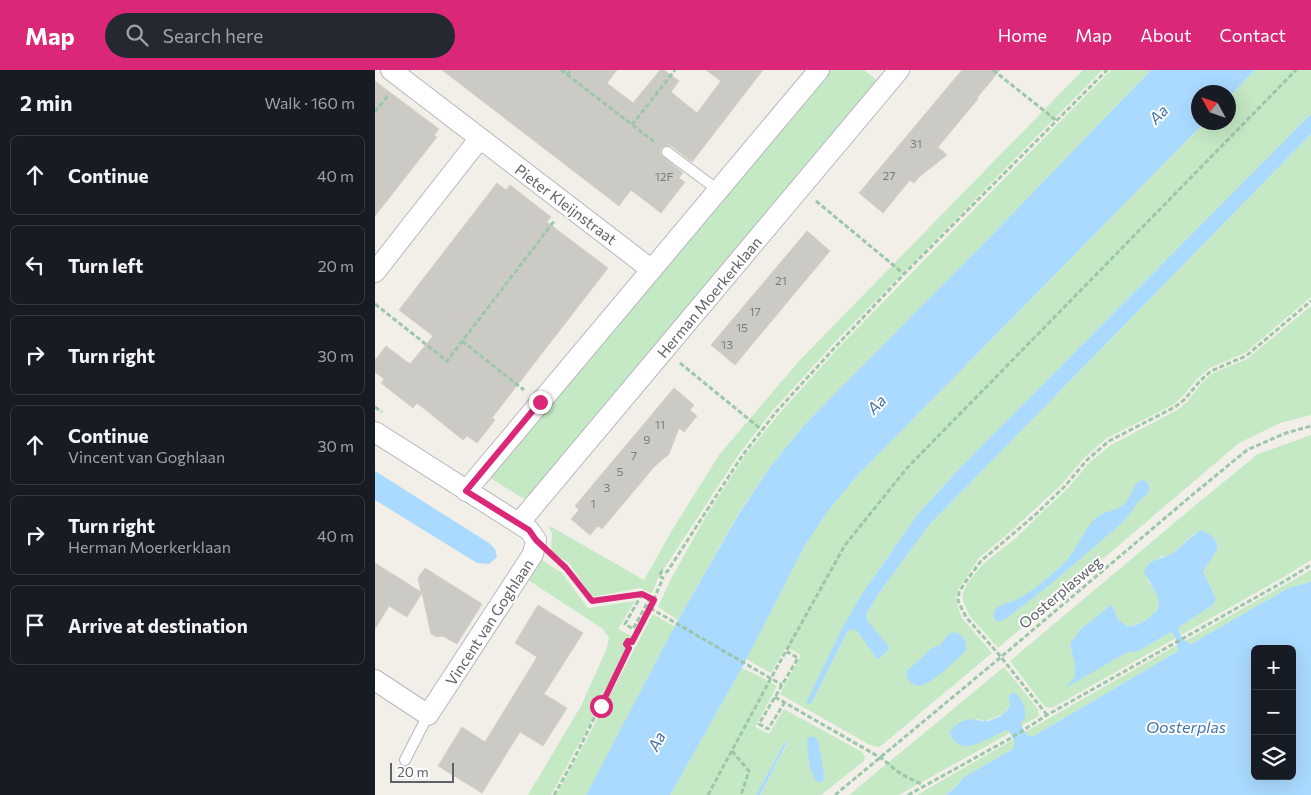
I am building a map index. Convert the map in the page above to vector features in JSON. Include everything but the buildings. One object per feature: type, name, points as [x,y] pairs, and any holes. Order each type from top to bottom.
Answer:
[{"type":"street","name":"Pieter Kleijnstraat","points":[[391,70],[652,270]]},
{"type":"street","points":[[466,491],[819,70]]},
{"type":"street","name":"Herman Moerkerklaan","points":[[519,523],[899,70]]},
{"type":"street","points":[[375,272],[480,138]]},
{"type":"street","name":"Vincent van Goghlaan","points":[[375,432],[519,523],[529,530],[536,540],[533,554],[428,715]]},
{"type":"street","points":[[375,680],[428,715]]},
{"type":"lane","points":[[667,152],[718,190]]},
{"type":"lane","name":"Vincent van Goghlaan","points":[[405,760],[428,715]]},
{"type":"path","points":[[561,70],[667,152]]},
{"type":"path","points":[[567,75],[571,70]]},
{"type":"path","points":[[633,125],[675,70]]},
{"type":"path","points":[[993,70],[1057,121]]},
{"type":"path","points":[[642,594],[625,624],[633,628],[663,578],[659,576],[662,571],[667,572],[742,456],[776,412],[904,274],[1107,70]]},
{"type":"path","points":[[708,795],[845,546],[907,468],[1297,70]]},
{"type":"path","points":[[800,188],[904,274]]},
{"type":"path","points":[[375,304],[447,361],[567,204]]},
{"type":"path","points":[[1047,715],[965,617],[958,601],[959,592],[981,560],[1035,515],[1065,486],[1087,460],[1109,441],[1175,407],[1211,371],[1246,356],[1311,301]]},
{"type":"path","points":[[462,341],[528,393]]},
{"type":"path","points":[[665,350],[762,430]]},
{"type":"path","name":"Oosterplasweg","points":[[835,795],[1001,658],[1183,502],[1247,450],[1287,433],[1311,426]]},
{"type":"path","points":[[536,540],[566,568],[592,601],[642,594],[652,599]]},
{"type":"path","points":[[908,795],[1011,738],[1047,715],[1311,565]]},
{"type":"path","points":[[553,795],[571,765],[629,648],[626,644],[628,641],[632,642],[650,608],[652,599]]},
{"type":"path","points":[[650,608],[782,685]]},
{"type":"path","points":[[772,679],[788,652],[797,658],[759,724],[768,729],[785,702]]},
{"type":"path","points":[[775,697],[881,758],[901,774],[924,786]]},
{"type":"path","points":[[733,751],[749,771],[741,795]]},
{"type":"green space","points":[[829,70],[864,70],[878,81],[531,493],[524,499],[490,478],[490,474]]},
{"type":"green space","points":[[1083,70],[1102,70],[836,341],[774,409],[739,454],[658,578],[652,594],[640,588],[592,597],[569,563],[551,552],[552,533],[548,525],[644,580],[674,527],[719,455],[800,360]]},
{"type":"green space","points":[[1111,70],[1151,70],[992,235],[806,423],[771,466],[740,511],[678,620],[658,607],[671,579],[705,518],[744,457],[779,414],[841,345]]},
{"type":"green space","points":[[1255,70],[1311,70],[1311,114],[960,468],[918,514],[860,597],[811,704],[847,632],[853,629],[857,631],[878,660],[889,648],[868,621],[866,615],[879,593],[929,525],[1311,134],[1311,297],[1245,353],[1210,368],[1173,405],[1107,438],[1085,457],[1062,484],[979,558],[957,591],[956,602],[962,618],[992,653],[882,745],[878,747],[870,745],[780,694],[801,655],[786,647],[771,673],[746,659],[804,547],[828,511],[857,476],[1197,130],[1236,130],[1236,90]]},
{"type":"green space","points":[[1311,306],[1311,415],[1280,423],[1239,443],[998,648],[969,615],[963,601],[963,593],[968,582],[983,564],[1016,538],[1067,489],[1090,462],[1111,445],[1177,410],[1187,402],[1202,383],[1213,373],[1247,359]]},
{"type":"green space","points":[[1311,435],[1311,560],[1181,635],[1179,627],[1213,605],[1216,599],[1203,571],[1218,547],[1195,533],[1172,554],[1160,557],[1146,567],[1148,581],[1159,598],[1157,608],[1147,620],[1128,627],[1117,618],[1112,604],[1080,630],[1070,644],[1076,677],[1067,686],[1126,653],[1138,651],[1171,632],[1176,638],[1052,708],[1045,707],[1010,661],[1258,454]]},
{"type":"green space","points":[[540,559],[562,573],[588,608],[635,601],[618,629],[632,636],[600,705],[551,795],[528,795],[581,706],[607,648],[609,638],[603,629],[528,580]]},
{"type":"green space","points":[[1311,570],[1311,582],[1288,588],[1191,644],[1185,641]]},
{"type":"green space","points":[[653,614],[675,627],[586,795],[556,795],[573,765]]},
{"type":"green space","points":[[1177,645],[1178,651],[1032,737],[1025,732]]},
{"type":"green space","points":[[1004,667],[1038,709],[1039,716],[1021,726],[1021,722],[1010,705],[1004,713],[994,718],[985,721],[978,719],[949,733],[958,745],[978,743],[1006,729],[1010,733],[899,795],[849,795]]},
{"type":"green space","points":[[742,668],[777,686],[755,727],[769,734],[784,709],[862,752],[865,757],[864,761],[821,795],[760,795],[787,744],[785,742],[756,795],[670,795]]},
{"type":"green space","points":[[1014,739],[1013,749],[964,777],[954,789],[945,795],[917,795]]},
{"type":"water","name":"Aa","points":[[1151,70],[1255,70],[1236,90],[1236,85],[1191,85],[1191,130],[1197,130],[857,476],[828,511],[804,547],[742,668],[670,795],[586,795],[678,620],[740,512],[771,466],[806,423],[992,235]]},
{"type":"water","points":[[1311,114],[1311,134],[929,525],[879,593],[866,615],[868,621],[890,648],[878,660],[857,631],[853,629],[847,632],[811,704],[806,703],[843,627],[860,597],[918,514],[960,468]]},
{"type":"water","points":[[375,471],[489,543],[495,549],[497,557],[489,564],[477,563],[375,500]]},
{"type":"water","points":[[1143,480],[1147,482],[1149,490],[1123,522],[1052,583],[1004,620],[998,622],[994,619],[994,612],[999,606],[1015,600],[1028,592],[1062,565],[1095,519],[1123,505],[1137,483]]},
{"type":"water","name":"Oosterplas","points":[[1202,530],[1215,540],[1217,548],[1203,571],[1216,599],[1213,605],[1179,627],[1179,633],[1191,644],[1288,588],[1311,582],[1311,795],[945,795],[954,789],[964,777],[1013,749],[1015,742],[1009,731],[1006,730],[970,746],[960,745],[949,733],[960,722],[967,719],[989,721],[996,718],[1009,707],[1009,696],[1012,693],[1017,694],[1025,709],[1024,720],[1021,722],[1021,725],[1027,735],[1032,737],[1178,651],[1176,638],[1171,632],[1138,651],[1126,653],[1065,688],[1075,677],[1075,665],[1070,644],[1080,630],[1112,604],[1117,618],[1128,627],[1139,624],[1147,619],[1157,610],[1159,604],[1157,594],[1144,571],[1153,561],[1174,552]]},
{"type":"water","points":[[955,632],[964,639],[966,650],[929,682],[918,686],[914,685],[906,676],[907,671],[932,648],[940,645],[949,634]]},
{"type":"water","points":[[813,736],[817,739],[819,746],[824,776],[823,781],[819,783],[811,770],[809,758],[807,741],[809,737]]},
{"type":"water","points":[[785,742],[787,743],[760,795],[756,795]]},
{"type":"route","points":[[540,402],[466,491],[529,530],[536,540],[566,568],[592,601],[642,594],[654,600],[632,642],[628,641],[626,644],[629,648],[601,706]]}]
